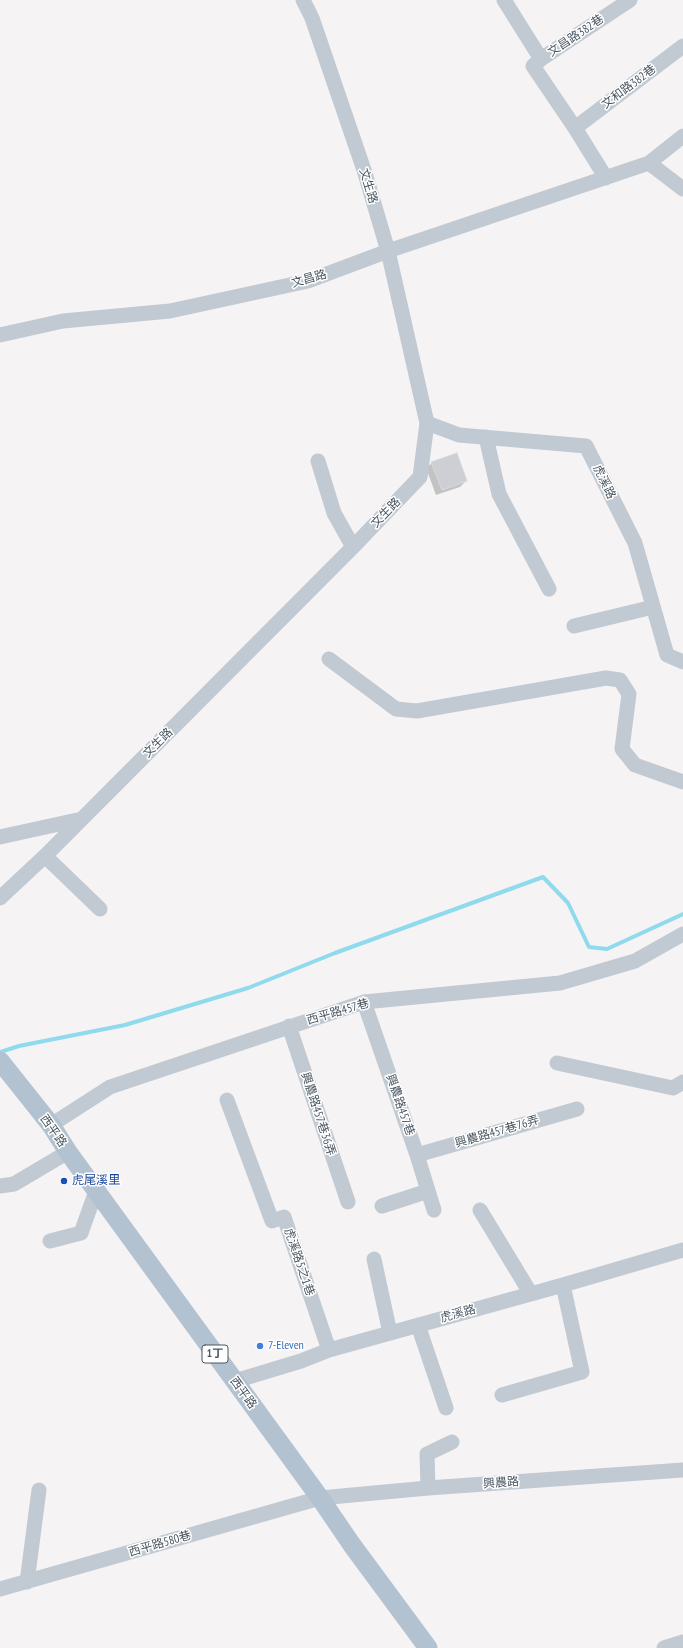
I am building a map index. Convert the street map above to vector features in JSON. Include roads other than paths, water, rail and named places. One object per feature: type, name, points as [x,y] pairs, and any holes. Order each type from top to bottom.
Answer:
[{"type":"main road","name":"西平路","points":[[1,1065],[51,1125],[96,1191],[428,1648]]},
{"type":"street","name":"文生路","points":[[0,898],[82,819],[353,547],[420,477],[427,423],[388,252],[362,163],[312,18],[303,0]]},
{"type":"street","points":[[504,0],[542,59],[534,66],[606,178]]},
{"type":"street","name":"文昌路382巷","points":[[542,59],[630,0]]},
{"type":"street","name":"文和路382巷","points":[[575,128],[683,46]]},
{"type":"street","points":[[683,136],[648,163],[683,189]]},
{"type":"street","name":"文昌路","points":[[0,335],[63,322],[170,311],[308,281],[648,163]]},
{"type":"street","name":"虎溪路","points":[[427,423],[459,435],[586,446],[635,544],[667,655],[683,662]]},
{"type":"street","points":[[486,437],[499,494],[549,589]]},
{"type":"street","points":[[318,462],[334,513],[353,547]]},
{"type":"street","points":[[574,626],[653,607]]},
{"type":"street","points":[[329,659],[396,709],[418,711],[606,678],[620,680],[629,694],[622,749],[635,765],[683,782]]},
{"type":"street","points":[[0,837],[82,819]]},
{"type":"street","points":[[45,856],[100,908]]},
{"type":"street","name":"西平路457巷","points":[[51,1125],[110,1088],[289,1026],[364,1002],[560,983],[635,961],[683,934]]},
{"type":"street","name":"興農路457巷","points":[[364,1002],[417,1155],[434,1210]]},
{"type":"street","name":"興農路457巷36弄","points":[[289,1026],[348,1202]]},
{"type":"street","points":[[557,1062],[673,1088],[683,1082]]},
{"type":"street","name":"虎溪路5之1巷","points":[[227,1100],[272,1221],[284,1217],[329,1350]]},
{"type":"street","name":"興農路457巷76弄","points":[[417,1155],[577,1109]]},
{"type":"street","points":[[0,1186],[14,1184],[68,1152]]},
{"type":"street","points":[[50,1241],[81,1233],[96,1191]]},
{"type":"street","points":[[382,1206],[428,1191]]},
{"type":"street","points":[[480,1210],[531,1294]]},
{"type":"street","name":"虎溪路","points":[[235,1381],[329,1350],[563,1286],[683,1250]]},
{"type":"street","points":[[374,1259],[390,1333]]},
{"type":"street","points":[[502,1395],[582,1372],[563,1286]]},
{"type":"street","points":[[418,1325],[446,1408]]},
{"type":"street","points":[[428,1488],[427,1454],[452,1442]]},
{"type":"street","name":"興農路","points":[[320,1498],[428,1488],[683,1470]]},
{"type":"street","points":[[28,1582],[39,1490]]},
{"type":"street","name":"西平路580巷","points":[[0,1589],[320,1498]]},
{"type":"street","points":[[664,1648],[683,1642]]},
{"type":"waterway","points":[[0,1052],[19,1046],[125,1025],[248,988],[335,953],[543,877],[568,903],[589,947],[607,949],[683,914]]},
{"type":"place","name":"虎尾溪里","points":[[64,1181]]},
{"type":"place","name":"7-Eleven","points":[[260,1346]]}]
